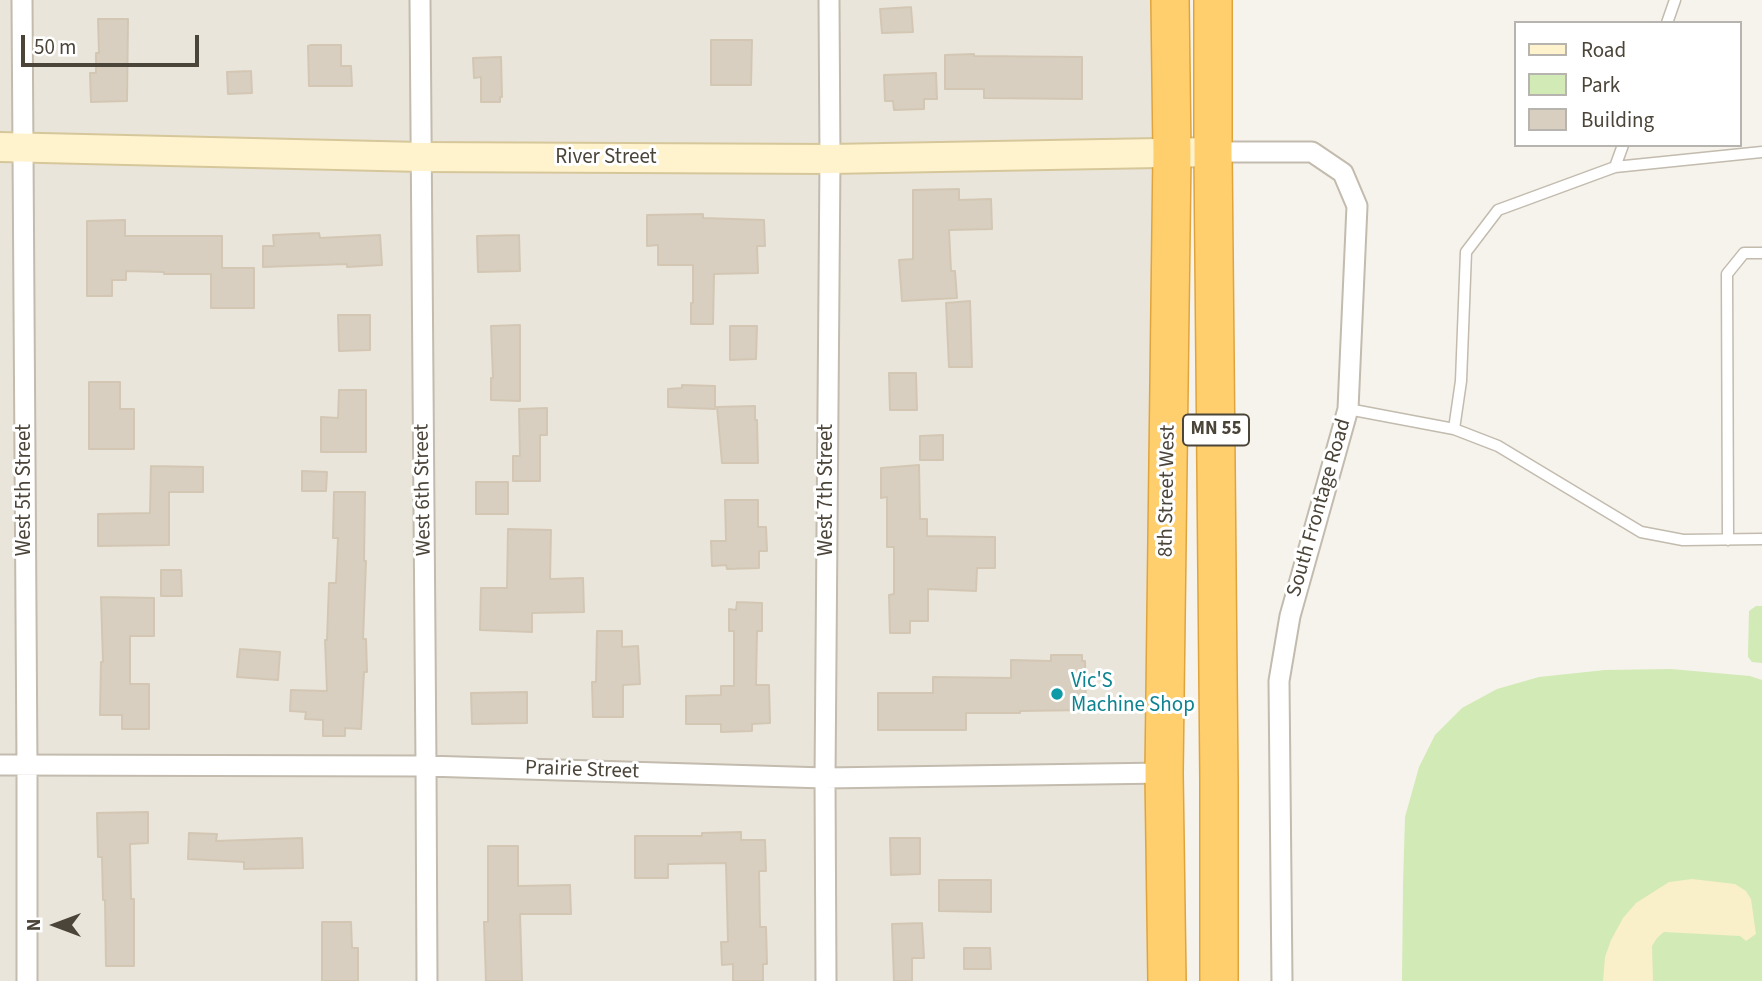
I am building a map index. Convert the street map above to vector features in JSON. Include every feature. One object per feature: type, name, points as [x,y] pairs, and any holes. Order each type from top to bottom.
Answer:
[{"type":"highway","name":"8th Street West","points":[[1167,981],[1164,773],[1172,153],[1170,0]]},
{"type":"highway","name":"MN 55","points":[[1213,0],[1219,981]]},
{"type":"street","name":"West 5th Street","points":[[23,0],[11,147],[27,765],[27,981]]},
{"type":"street","name":"West 6th Street","points":[[420,0],[427,981]]},
{"type":"street","name":"West 7th Street","points":[[825,981],[829,0]]},
{"type":"street","name":"River Street","points":[[11,147],[421,157],[830,159],[1213,152]]},
{"type":"street","name":"South Frontage Road","points":[[1213,152],[1312,152],[1343,173],[1357,206],[1348,409],[1290,616],[1279,681],[1282,981]]},
{"type":"street","name":"Prairie Street","points":[[0,765],[426,766],[825,778],[1164,773]]},
{"type":"lane","points":[[1668,21],[1675,0]]},
{"type":"lane","points":[[1615,167],[1622,147]]},
{"type":"lane","points":[[1454,429],[1461,381],[1465,253],[1498,210],[1615,167],[1762,152]]},
{"type":"lane","points":[[1728,540],[1727,274],[1744,253],[1762,253]]},
{"type":"lane","points":[[1348,409],[1454,429],[1498,446],[1642,532],[1683,540],[1762,540]]},
{"type":"shaded area","points":[[0,0],[1170,0],[1167,981],[0,981]]},
{"type":"green space","points":[[1756,606],[1762,606],[1762,663],[1752,662],[1748,657],[1749,611]]},
{"type":"green space","points":[[1671,669],[1750,676],[1762,680],[1762,981],[1402,981],[1405,817],[1419,767],[1435,735],[1462,708],[1497,689],[1539,677],[1605,670]]},
{"type":"sand","points":[[1692,879],[1735,884],[1746,891],[1751,899],[1756,934],[1746,941],[1740,936],[1664,932],[1652,946],[1653,981],[1603,981],[1605,957],[1611,940],[1623,918],[1636,903],[1669,882]]},
{"type":"building","points":[[911,7],[913,32],[882,33],[880,9]]},
{"type":"building","points":[[98,19],[128,19],[127,101],[91,102],[90,73],[96,73],[96,53],[99,53]]},
{"type":"building","points":[[711,40],[752,40],[751,85],[711,85]]},
{"type":"building","points":[[341,45],[341,66],[351,66],[352,86],[309,86],[308,46]]},
{"type":"building","points":[[945,55],[1082,57],[1082,99],[984,98],[984,89],[945,89]]},
{"type":"building","points":[[501,57],[500,102],[481,102],[481,77],[474,78],[473,58]]},
{"type":"building","points":[[251,71],[252,93],[228,94],[227,72]]},
{"type":"building","points":[[936,73],[937,99],[924,99],[924,109],[894,110],[893,101],[885,101],[884,75]]},
{"type":"building","points":[[959,189],[959,200],[991,199],[992,229],[949,230],[951,271],[955,271],[957,298],[902,301],[899,260],[913,259],[913,190]]},
{"type":"building","points":[[703,214],[703,218],[764,220],[765,246],[757,246],[758,273],[714,274],[713,324],[691,324],[693,265],[658,265],[658,245],[647,246],[647,215]]},
{"type":"building","points":[[125,220],[125,236],[222,236],[222,268],[254,268],[254,308],[211,308],[211,274],[126,271],[126,280],[112,280],[112,296],[87,296],[87,221]]},
{"type":"building","points":[[319,233],[320,238],[380,235],[382,265],[263,267],[263,246],[274,246],[273,235]]},
{"type":"building","points":[[519,235],[520,271],[478,272],[477,236]]},
{"type":"building","points":[[970,301],[972,367],[949,367],[946,303]]},
{"type":"building","points":[[338,315],[370,315],[370,350],[339,351]]},
{"type":"building","points":[[520,325],[520,401],[491,400],[491,326]]},
{"type":"building","points":[[730,326],[757,326],[756,359],[730,360]]},
{"type":"building","points":[[889,373],[916,373],[917,410],[890,410]]},
{"type":"building","points":[[89,382],[120,382],[120,409],[134,409],[134,449],[89,449]]},
{"type":"building","points":[[682,385],[715,386],[715,409],[668,407],[668,389],[682,388]]},
{"type":"building","points":[[339,390],[366,390],[366,452],[321,452],[321,417],[338,418]]},
{"type":"building","points":[[755,406],[758,463],[722,463],[717,407]]},
{"type":"building","points":[[547,408],[547,435],[540,435],[540,481],[513,481],[513,456],[520,456],[519,409]]},
{"type":"building","points":[[943,435],[943,460],[920,460],[920,436]]},
{"type":"building","points":[[919,465],[920,519],[927,519],[927,536],[995,537],[995,568],[977,568],[976,591],[928,589],[928,621],[910,621],[910,633],[890,633],[889,595],[894,594],[894,547],[887,547],[887,497],[881,498],[881,468]]},
{"type":"building","points":[[151,466],[203,467],[203,492],[169,492],[169,545],[98,546],[98,514],[150,513]]},
{"type":"building","points":[[302,471],[327,472],[326,491],[302,491]]},
{"type":"building","points":[[476,482],[508,482],[508,514],[476,514]]},
{"type":"building","points":[[334,492],[365,492],[363,639],[366,639],[367,672],[364,672],[361,729],[345,728],[345,736],[323,736],[323,720],[305,719],[306,712],[290,711],[291,690],[327,691],[325,640],[329,583],[336,583],[338,538],[333,538]]},
{"type":"building","points":[[725,500],[758,500],[758,527],[766,527],[767,551],[759,551],[759,568],[727,569],[726,565],[712,566],[711,541],[726,541]]},
{"type":"building","points":[[508,529],[551,530],[550,579],[583,578],[584,612],[532,613],[532,632],[480,630],[481,588],[507,588]]},
{"type":"building","points":[[161,570],[181,570],[182,596],[161,596]]},
{"type":"building","points":[[101,597],[154,598],[154,636],[130,636],[130,684],[149,684],[149,729],[122,729],[122,715],[100,715],[103,662]]},
{"type":"building","points":[[737,602],[762,603],[762,631],[757,631],[756,685],[769,685],[770,723],[752,724],[752,731],[721,732],[721,724],[686,724],[686,696],[721,695],[721,686],[734,686],[734,631],[729,631],[729,609],[736,610]]},
{"type":"building","points":[[597,631],[622,631],[622,647],[638,646],[640,684],[623,685],[623,717],[593,717],[592,682],[596,682]]},
{"type":"building","points":[[240,649],[280,652],[278,680],[237,677]]},
{"type":"building","points":[[1051,655],[1082,655],[1082,661],[1085,661],[1086,710],[966,713],[966,730],[878,730],[878,693],[933,693],[933,677],[1011,678],[1011,660],[1051,661]]},
{"type":"building","points":[[527,692],[527,723],[472,724],[471,693]]},
{"type":"building","points":[[148,812],[148,843],[130,844],[131,899],[134,899],[134,966],[106,966],[105,900],[102,857],[98,857],[97,813]]},
{"type":"building","points":[[741,832],[741,840],[765,840],[766,871],[759,871],[760,927],[766,927],[767,964],[763,964],[763,981],[733,981],[733,964],[722,965],[721,942],[728,942],[726,863],[668,864],[668,878],[635,878],[635,836],[702,836],[702,833]]},
{"type":"building","points":[[189,833],[217,834],[216,841],[302,838],[303,868],[244,869],[244,862],[188,859]]},
{"type":"building","points":[[890,838],[920,838],[920,874],[891,875]]},
{"type":"building","points":[[488,846],[518,846],[518,886],[570,885],[571,914],[520,914],[522,981],[486,981],[484,922],[488,922]]},
{"type":"building","points":[[939,880],[991,880],[991,912],[939,911]]},
{"type":"building","points":[[322,922],[351,922],[352,948],[358,948],[358,981],[322,981]]},
{"type":"building","points":[[922,923],[924,958],[912,958],[912,981],[894,981],[892,924]]},
{"type":"building","points":[[964,948],[990,948],[991,969],[964,969]]},
{"type":"place","name":"Vic'S Machine Shop","points":[[1057,694]]}]
